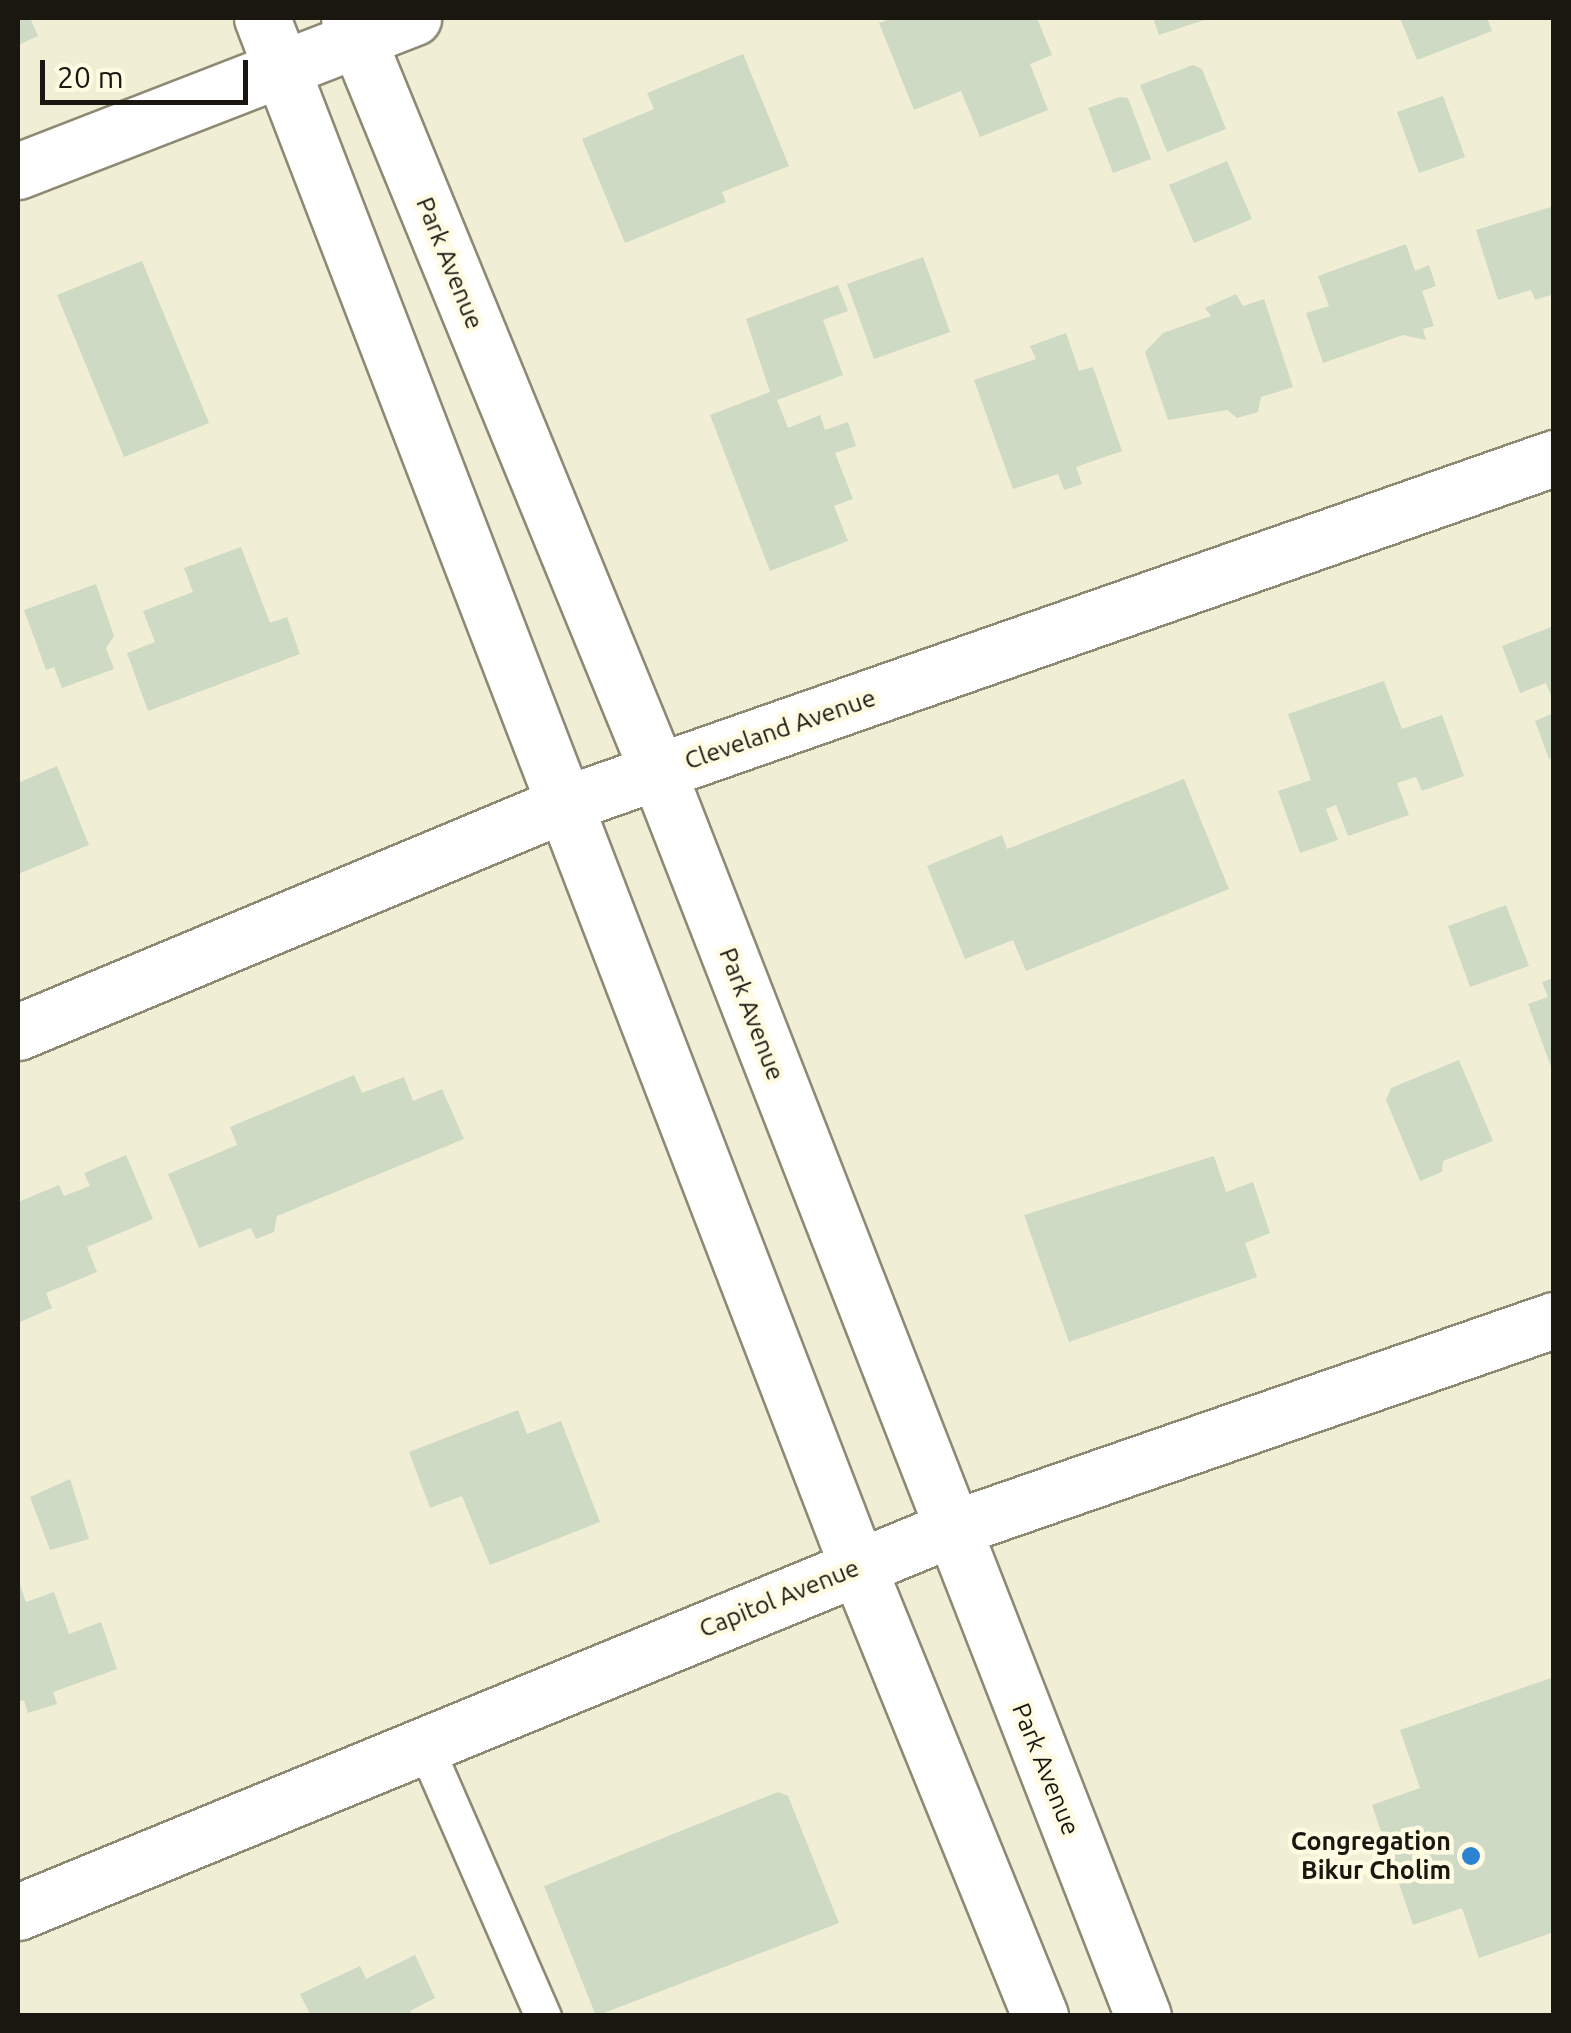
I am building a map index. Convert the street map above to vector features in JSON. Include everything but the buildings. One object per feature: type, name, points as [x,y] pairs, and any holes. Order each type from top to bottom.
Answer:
[{"type":"main road","points":[[18,171],[272,41],[413,18]]},
{"type":"main road","name":"Park Avenue","points":[[353,27],[658,772],[1143,2016]]},
{"type":"main road","points":[[272,41],[562,805],[857,1565],[1040,2016]]},
{"type":"main road","name":"Cleveland Avenue","points":[[18,1032],[562,805],[1554,458]]},
{"type":"main road","name":"Capitol Avenue","points":[[18,1912],[857,1565],[1554,1320]]},
{"type":"lane","points":[[424,1744],[543,2016]]},
{"type":"place","name":"Congregation Bikur Cholim","points":[[1471,1856]]}]
